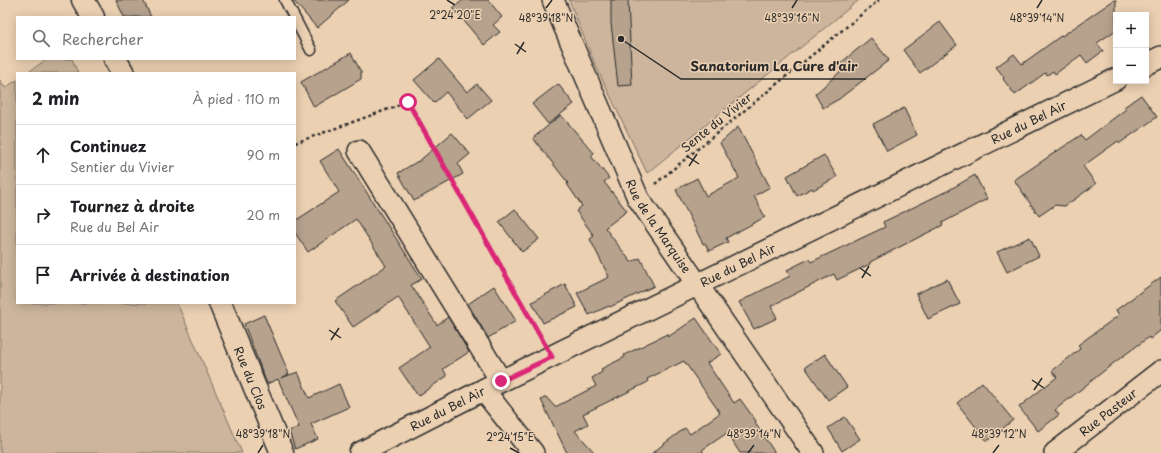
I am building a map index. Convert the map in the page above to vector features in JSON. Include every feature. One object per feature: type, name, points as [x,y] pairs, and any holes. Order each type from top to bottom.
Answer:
[{"type":"street","points":[[83,0],[92,16]]},
{"type":"street","name":"Rue de la Marquise","points":[[553,0],[638,198],[813,453]]},
{"type":"street","points":[[1149,62],[1161,56]]},
{"type":"street","points":[[116,60],[122,72]]},
{"type":"street","name":"Rue du Bel Air","points":[[360,453],[493,385],[1113,80]]},
{"type":"street","points":[[359,151],[480,345],[493,385],[489,397],[533,453]]},
{"type":"street","name":"Rue du Clos","points":[[220,304],[282,453]]},
{"type":"street","name":"Rue Pasteur","points":[[1055,453],[1161,370]]},
{"type":"lane","points":[[285,0],[293,16]]},
{"type":"lane","points":[[296,22],[311,50]]},
{"type":"path","name":"Sente du Vivier","points":[[638,198],[879,0]]},
{"type":"path","points":[[296,143],[408,102],[552,357]]},
{"type":"shaded area","points":[[569,0],[859,0],[647,173],[594,62]]},
{"type":"shaded area","points":[[46,60],[72,60],[78,72],[28,72]]},
{"type":"shaded area","points":[[0,80],[5,88],[16,81],[16,304],[177,304],[242,453],[0,453]]},
{"type":"building","points":[[116,0],[143,0],[151,16],[124,16]]},
{"type":"building","points":[[293,0],[349,0],[317,28]]},
{"type":"building","points":[[463,0],[488,0],[502,17],[493,25],[500,32],[484,45],[453,8]]},
{"type":"building","points":[[611,0],[628,0],[632,85],[618,86],[611,23]]},
{"type":"building","points":[[1116,0],[1116,12],[1113,12],[1113,32],[1097,43],[1103,51],[1087,63],[1081,55],[1055,74],[1053,71],[1047,75],[1045,73],[1015,95],[996,67],[1014,54],[1022,64]]},
{"type":"building","points":[[940,22],[957,45],[920,73],[903,50]]},
{"type":"building","points":[[871,38],[889,60],[839,99],[823,108],[815,94],[841,71],[837,66]]},
{"type":"building","points":[[351,53],[361,72],[361,79],[314,107],[301,82]]},
{"type":"building","points":[[439,59],[467,92],[477,84],[491,100],[468,119],[446,92],[434,103],[414,80]]},
{"type":"building","points":[[558,84],[574,104],[548,124],[532,104]]},
{"type":"building","points":[[1141,95],[1157,117],[1120,143],[1118,141],[1083,166],[1096,184],[1065,206],[1055,205],[1039,216],[1014,180],[1081,135],[1085,140],[1126,109],[1124,107]]},
{"type":"building","points":[[904,108],[917,135],[887,151],[873,124]]},
{"type":"building","points":[[561,115],[594,153],[591,156],[609,178],[604,182],[627,211],[605,228],[631,262],[640,258],[654,286],[610,307],[609,306],[589,315],[577,293],[609,277],[590,239],[594,236],[576,211],[582,206],[567,184],[568,183],[533,138]]},
{"type":"building","points":[[738,127],[770,187],[754,196],[765,217],[726,238],[728,242],[709,251],[705,243],[703,244],[676,190],[697,178],[706,196],[739,178],[720,143]]},
{"type":"building","points":[[452,133],[470,154],[458,164],[463,174],[414,201],[398,173],[418,162]]},
{"type":"building","points":[[339,149],[422,279],[411,285],[437,325],[448,317],[469,352],[443,369],[447,376],[418,396],[399,368],[430,347],[398,297],[353,327],[335,301],[386,266],[356,219],[308,252],[296,234],[296,220],[339,192],[320,161]]},
{"type":"building","points":[[824,155],[837,177],[813,190],[812,188],[797,196],[787,176]]},
{"type":"building","points":[[975,175],[987,199],[942,223],[943,225],[870,262],[870,264],[837,280],[834,274],[771,306],[777,318],[754,329],[739,302],[790,276],[787,270],[809,259],[811,262],[885,227],[883,222],[949,190]]},
{"type":"building","points":[[515,209],[539,239],[522,252],[499,222]]},
{"type":"building","points":[[1030,237],[1039,256],[1007,272],[997,252]]},
{"type":"building","points":[[1161,277],[1161,330],[1115,362],[1055,410],[1059,415],[1038,431],[1019,407],[1057,377],[1052,371],[1080,349],[1078,345],[1119,315],[1116,310]]},
{"type":"building","points":[[947,279],[960,304],[928,319],[916,294]]},
{"type":"building","points":[[565,284],[577,307],[543,323],[532,302]]},
{"type":"building","points":[[494,286],[516,321],[488,338],[468,304]]},
{"type":"building","points":[[264,315],[289,374],[281,378],[298,372],[309,398],[339,384],[349,407],[311,424],[318,439],[295,449],[289,431],[299,427],[278,379],[267,384],[244,324]]},
{"type":"building","points":[[696,318],[721,354],[707,363],[734,403],[740,399],[756,421],[755,423],[775,453],[740,453],[727,433],[702,450],[704,453],[652,453],[685,428],[690,434],[720,413],[684,361],[647,379],[648,382],[583,414],[588,424],[575,431],[595,453],[567,453],[541,400],[546,397],[555,407],[596,386],[592,378],[602,372],[601,369],[625,357],[624,355],[667,334],[668,337]]},
{"type":"building","points":[[825,354],[847,387],[828,400],[805,367]]},
{"type":"building","points":[[982,382],[1013,420],[987,441],[957,403]]},
{"type":"building","points":[[845,417],[860,439],[842,451],[828,428]]},
{"type":"place","name":"Sanatorium La Cure d'air","points":[[621,39]]},
{"type":"route","points":[[408,102],[552,357],[501,381]]}]
